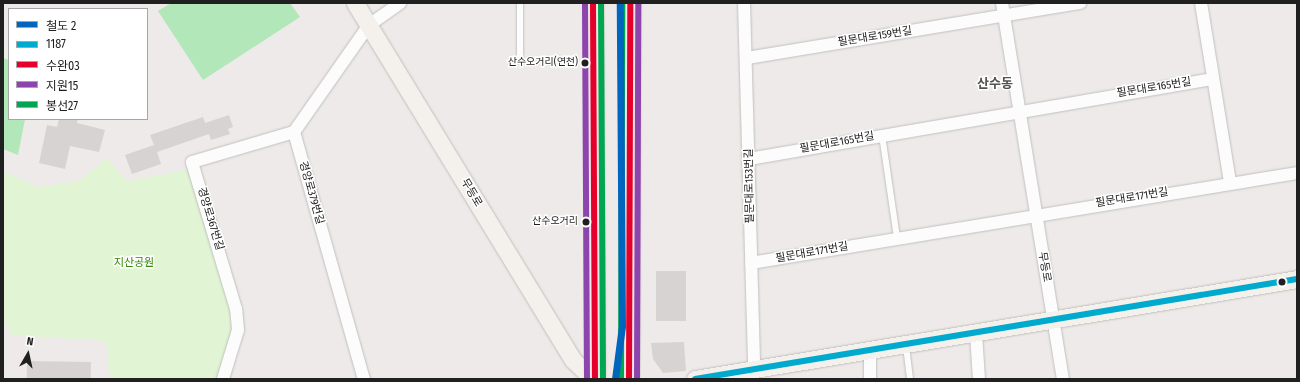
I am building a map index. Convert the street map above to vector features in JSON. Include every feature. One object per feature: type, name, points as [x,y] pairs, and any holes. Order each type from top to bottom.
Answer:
[{"type":"main road","points":[[593,3],[594,379]]},
{"type":"main road","points":[[629,379],[630,3]]},
{"type":"street","name":"무등로","points":[[355,3],[573,360],[594,379]]},
{"type":"street","points":[[294,132],[369,25],[400,3]]},
{"type":"street","name":"필문대로153번길","points":[[744,3],[754,374]]},
{"type":"street","points":[[1002,3],[1035,213]]},
{"type":"street","name":"필문대로159번길","points":[[746,58],[1081,3]]},
{"type":"street","points":[[1201,3],[1230,183]]},
{"type":"street","name":"필문대로165번길","points":[[749,158],[1018,110],[1213,79]]},
{"type":"street","name":"경양로367번길","points":[[223,379],[238,330],[236,309],[192,162],[294,132]]},
{"type":"street","name":"경양로379번길","points":[[294,132],[364,379]]},
{"type":"street","name":"필문대로171번길","points":[[751,263],[1035,213],[1297,173]]},
{"type":"street","name":"무등로","points":[[1035,213],[1063,379]]},
{"type":"street","points":[[695,379],[754,374],[870,352],[1297,279]]},
{"type":"street","points":[[976,334],[979,379]]},
{"type":"street","points":[[870,352],[870,379]]},
{"type":"lane","points":[[520,3],[520,60]]},
{"type":"lane","points":[[882,135],[897,238]]},
{"type":"lane","points":[[906,346],[910,379]]},
{"type":"green space","points":[[171,3],[290,3],[300,17],[203,80],[158,11]]},
{"type":"green space","points":[[3,58],[8,60],[8,120],[25,120],[18,155],[3,149]]},
{"type":"green space","name":"지산공원","points":[[107,158],[127,181],[188,170],[199,193],[229,300],[232,334],[227,356],[216,379],[110,379],[106,341],[11,335],[7,322],[3,323],[3,171],[38,187],[79,181]]},
{"type":"building","points":[[229,115],[233,127],[228,129],[230,134],[211,140],[209,134],[157,152],[161,164],[132,174],[125,155],[154,145],[150,135],[203,117],[205,123]]},
{"type":"building","points":[[59,120],[78,120],[77,123],[105,130],[99,152],[70,146],[65,169],[39,163],[47,125],[57,127]]},
{"type":"building","points":[[656,271],[686,271],[686,321],[656,321]]},
{"type":"building","points":[[684,342],[686,371],[663,373],[653,359],[651,343]]},
{"type":"building","points":[[27,361],[91,362],[91,379],[27,379]]},
{"type":"rail line","name":"2","points":[[615,379],[622,326],[620,3]]},
{"type":"transit line","name":"지원15","points":[[585,3],[587,379]]},
{"type":"transit line","name":"수완03","points":[[593,3],[595,379]]},
{"type":"transit line","name":"봉선27","points":[[601,3],[603,379]]},
{"type":"transit line","name":"봉선27","points":[[621,379],[622,3]]},
{"type":"transit line","name":"수완03","points":[[629,379],[630,3]]},
{"type":"transit line","name":"지원15","points":[[637,379],[638,3]]},
{"type":"transit line","name":"1187","points":[[695,379],[1297,279]]},
{"type":"place","name":"산수오거리(연천)","points":[[585,63]]},
{"type":"place","name":"산수오거리","points":[[586,222]]},
{"type":"district","name":"산수동","points":[[995,84]]}]
